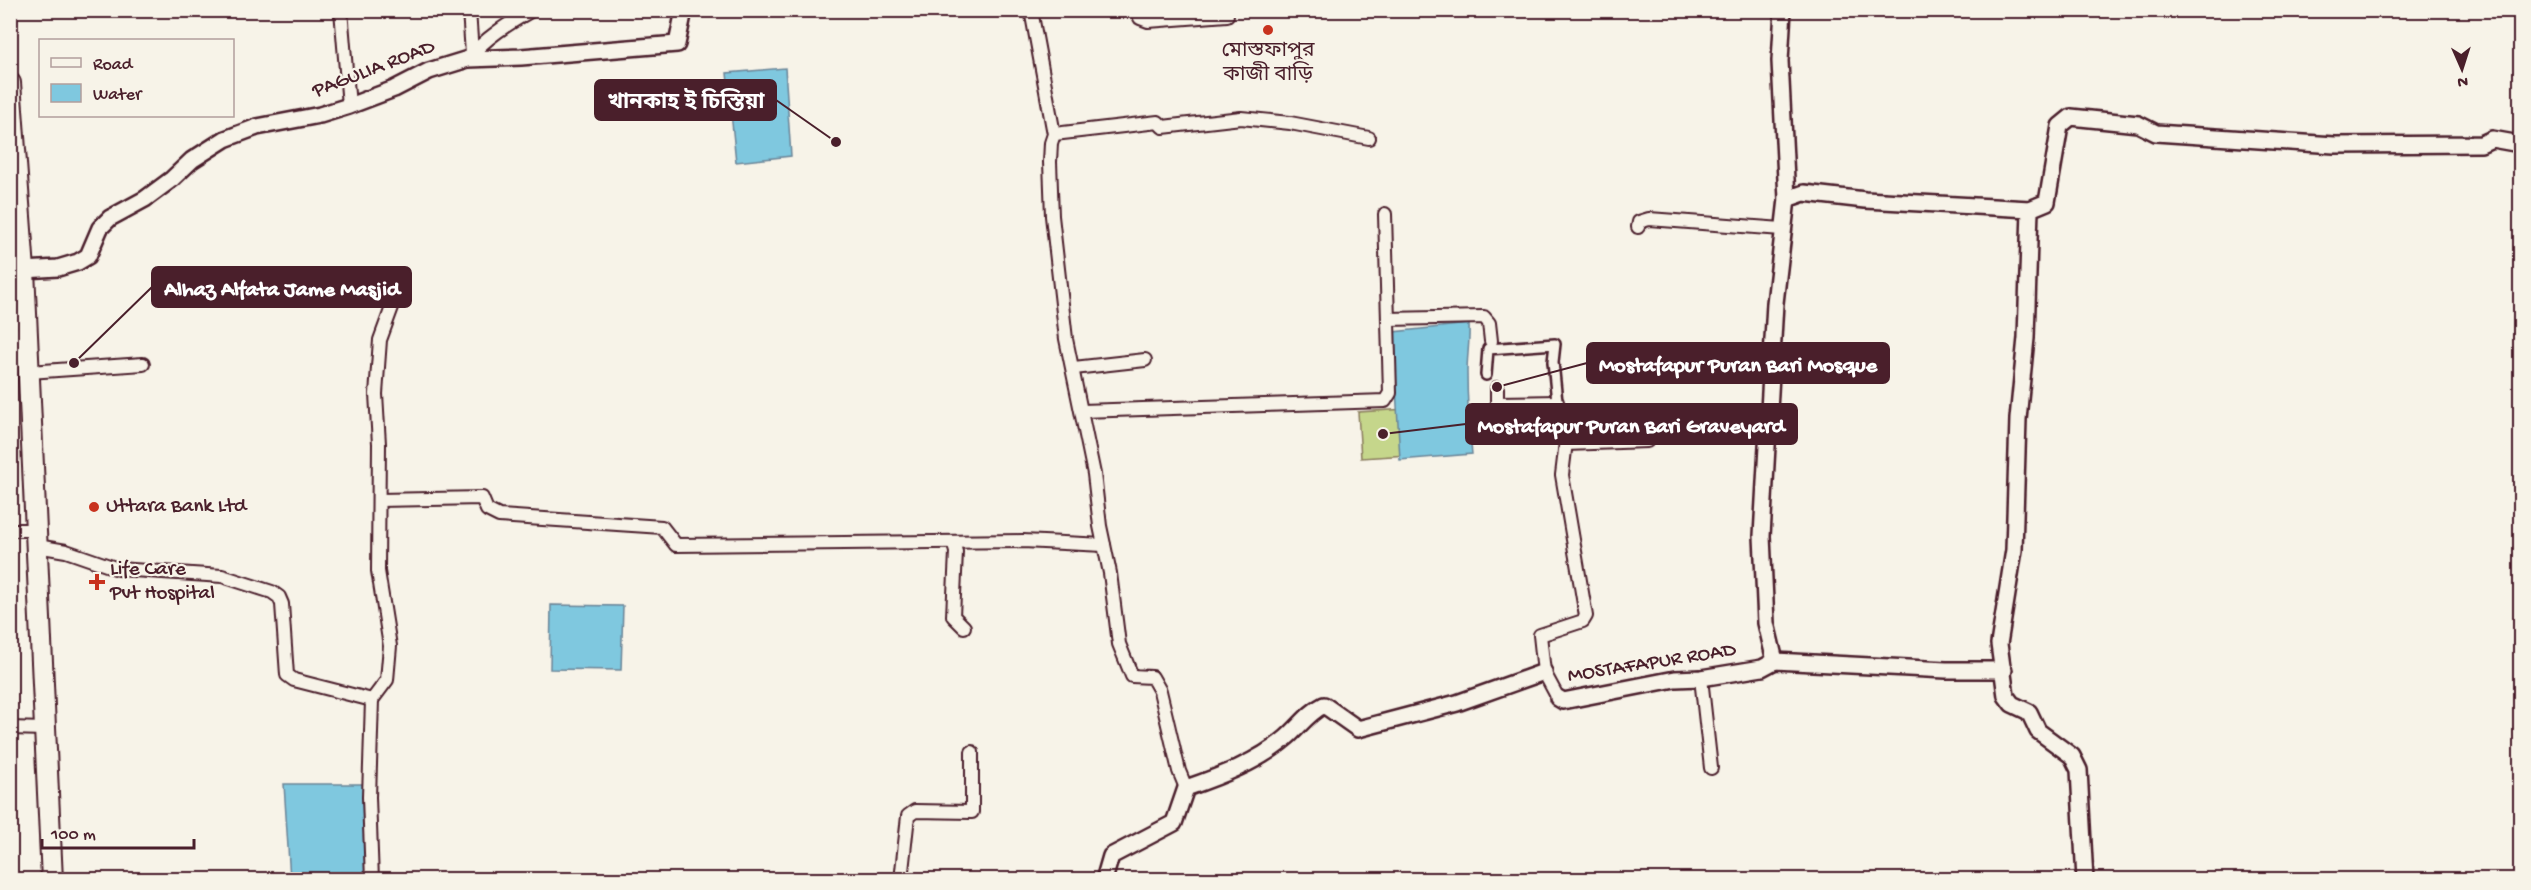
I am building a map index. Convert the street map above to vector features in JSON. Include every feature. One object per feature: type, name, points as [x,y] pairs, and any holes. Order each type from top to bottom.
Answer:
[{"type":"highway","points":[[10,83],[24,270],[19,334],[29,372],[52,879]]},
{"type":"street","points":[[342,10],[349,106]]},
{"type":"street","points":[[469,10],[470,57]]},
{"type":"street","name":"PAGULIA ROAD","points":[[470,57],[513,21],[532,10]]},
{"type":"street","name":"PAGULIA ROAD","points":[[24,270],[58,268],[78,262],[88,256],[99,228],[110,218],[145,199],[172,179],[192,160],[225,139],[257,127],[320,115],[349,106],[394,89],[429,70],[470,57],[521,57],[677,44],[684,10]]},
{"type":"street","points":[[1031,10],[1054,134],[1050,162],[1053,238],[1066,339],[1074,368],[1077,400],[1082,411],[1112,582],[1119,644],[1132,676],[1152,677],[1160,691],[1179,771],[1186,788],[1174,824],[1111,856],[1104,879]]},
{"type":"street","points":[[1137,10],[1140,18],[1148,21],[1227,15]]},
{"type":"street","points":[[1783,10],[1780,61],[1787,199],[1775,303],[1762,536],[1766,623],[1775,661],[1946,670],[2004,670]]},
{"type":"street","points":[[1787,199],[1804,193],[1876,201],[2030,209],[2047,201],[2060,126],[2071,117],[2138,124],[2156,133],[2334,145],[2481,144],[2492,139],[2520,144]]},
{"type":"street","points":[[1054,134],[1142,123],[1158,122],[1163,127],[1241,118],[1290,123],[1369,138]]},
{"type":"street","points":[[2030,209],[2026,338],[2018,419],[2014,550],[1999,644],[2006,696],[2012,704],[2029,712],[2038,731],[2072,756],[2079,770],[2085,879]]},
{"type":"street","points":[[1082,411],[1385,401],[1390,393],[1385,214]]},
{"type":"street","points":[[1638,227],[1639,222],[1649,219],[1782,229]]},
{"type":"street","points":[[372,879],[369,797],[372,700],[387,680],[390,646],[378,571],[379,500],[376,394],[380,340],[395,299]]},
{"type":"street","points":[[1388,319],[1484,317],[1489,323],[1491,342]]},
{"type":"street","points":[[1486,375],[1488,349],[1555,344],[1553,363],[1557,402],[1566,444],[1562,474],[1586,616],[1583,621],[1540,635],[1544,672]]},
{"type":"street","points":[[1074,368],[1145,360]]},
{"type":"street","points":[[29,372],[142,364]]},
{"type":"street","points":[[1497,388],[1497,403],[1557,402]]},
{"type":"street","points":[[1566,444],[1647,441]]},
{"type":"street","points":[[379,500],[482,498],[487,510],[500,516],[662,527],[676,545],[1023,541],[1104,544]]},
{"type":"street","points":[[10,530],[118,569],[222,576],[272,592],[279,597],[282,604],[285,669],[288,675],[294,680],[372,700]]},
{"type":"street","points":[[953,542],[956,552],[952,616],[964,627]]},
{"type":"street","name":"MOSTAFAPUR ROAD","points":[[1186,788],[1213,779],[1263,754],[1286,738],[1310,712],[1324,705],[1358,729],[1457,703],[1544,672],[1558,698],[1563,701],[1674,679],[1701,678],[1762,668],[1775,661]]},
{"type":"street","points":[[1701,678],[1711,768]]},
{"type":"street","points":[[10,728],[44,729]]},
{"type":"street","points":[[901,879],[908,816],[915,811],[972,812],[972,752]]},
{"type":"green space","points":[[1407,409],[1408,455],[1361,458],[1358,412]]},
{"type":"water","points":[[785,68],[791,156],[736,162],[727,73]]},
{"type":"water","points":[[1469,324],[1467,382],[1472,454],[1400,460],[1393,332]]},
{"type":"water","points":[[551,605],[623,606],[621,670],[550,669]]},
{"type":"water","points":[[284,784],[365,784],[369,879],[290,879]]},
{"type":"place","name":"মোস্তফাপুর কাজী বাড়ি","points":[[1268,30]]},
{"type":"place","name":"খানকাহ ই চিস্তিয়া","points":[[836,142]]},
{"type":"place","name":"Alhaz Alfata Jame Masjid","points":[[74,363]]},
{"type":"place","name":"Mostafapur Puran Bari Mosque","points":[[1497,387]]},
{"type":"place","name":"Mostafapur Puran Bari Graveyard","points":[[1383,434]]},
{"type":"place","name":"Uttara Bank Ltd","points":[[94,507]]},
{"type":"place","name":"Life Care Pvt Hospital","points":[[97,582]]}]
